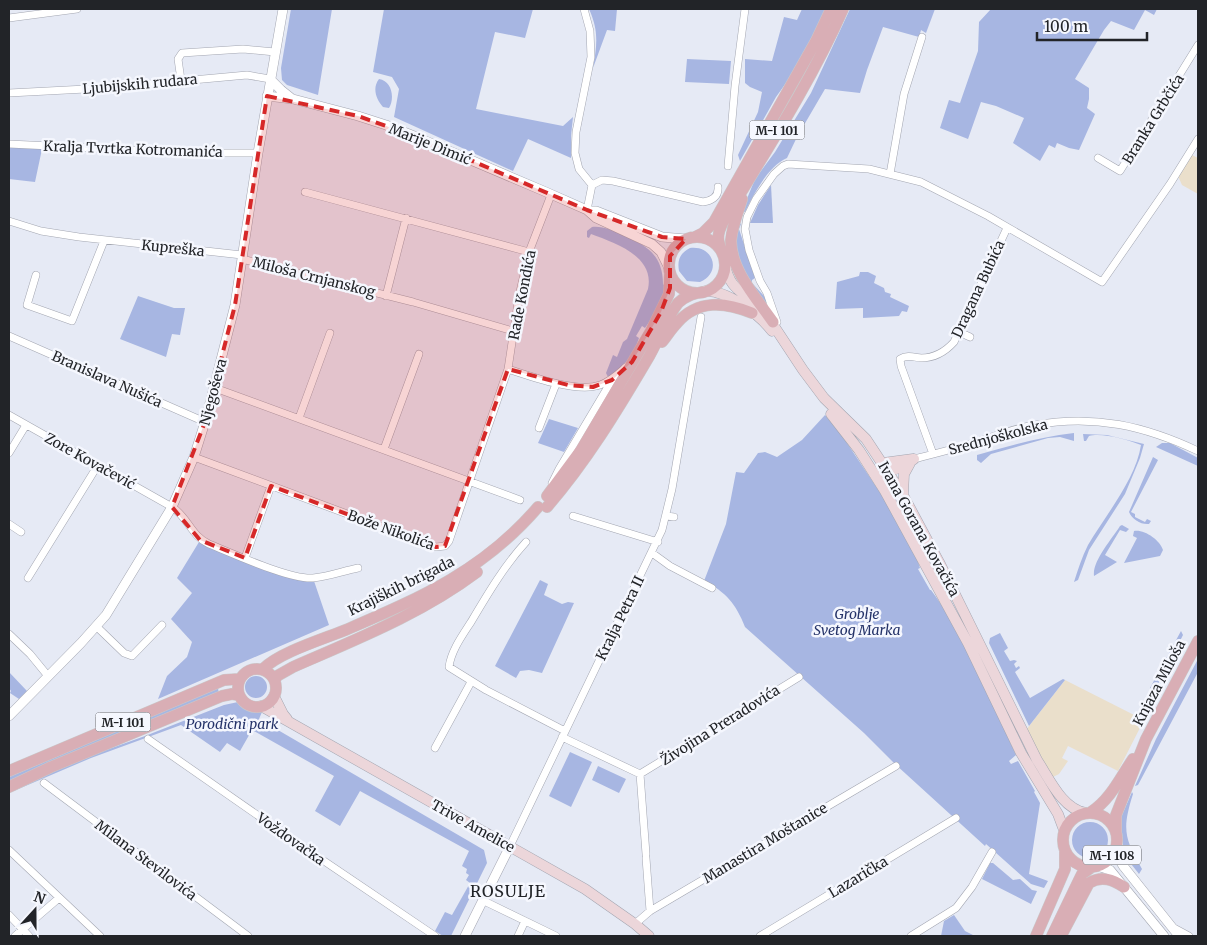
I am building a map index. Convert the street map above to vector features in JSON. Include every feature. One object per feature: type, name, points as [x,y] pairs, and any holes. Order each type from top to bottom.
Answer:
[{"type":"main road","name":"M-I 101","points":[[670,271],[669,262],[672,251],[676,246],[703,233],[714,222],[816,41],[831,9]]},
{"type":"main road","name":"M-I 101","points":[[704,292],[719,282],[724,272],[725,264],[718,240],[719,230],[806,80],[828,40],[842,9]]},
{"type":"main road","points":[[752,173],[736,219],[731,239],[732,248],[735,264],[740,274],[776,324]]},
{"type":"main road","points":[[690,238],[710,240],[722,252]]},
{"type":"main road","name":"Ivana Gorana Kovačića","points":[[725,264],[727,277],[730,282],[776,324],[803,370],[824,398],[866,439],[885,467],[903,495],[936,556],[1036,760],[1068,802],[1076,810],[1088,812]]},
{"type":"main road","points":[[670,271],[680,287],[687,291],[704,292]]},
{"type":"main road","name":"Krajiških brigada","points":[[275,680],[277,676],[293,667],[390,624],[443,596],[507,549],[543,506],[581,450],[651,331],[666,302],[670,271]]},
{"type":"main road","name":"Ivana Gorana Kovačića","points":[[704,292],[714,291],[725,295],[770,328],[800,378],[838,421],[874,473],[968,643],[1020,753],[1058,814],[1064,830]]},
{"type":"main road","name":"Krajiških brigada","points":[[9,771],[224,680],[239,679],[247,671],[257,668],[263,669],[276,659],[424,595],[471,568],[511,537],[578,469],[648,358],[671,314],[680,302],[689,295],[704,292]]},
{"type":"main road","points":[[648,358],[677,323],[686,314],[698,308],[711,304],[720,304],[752,313]]},
{"type":"main road","points":[[874,473],[885,467],[914,459]]},
{"type":"main road","points":[[903,495],[904,474],[914,459]]},
{"type":"main road","name":"Knjaza Miloša","points":[[1088,812],[1100,807],[1106,800],[1146,739],[1198,640]]},
{"type":"main road","points":[[239,679],[237,684],[238,695],[246,704],[252,707],[261,706],[270,702],[274,696],[276,686],[275,680],[263,669]]},
{"type":"main road","name":"M-I 101","points":[[9,787],[59,764],[222,696],[238,695]]},
{"type":"main road","name":"Trive Amelice","points":[[274,696],[283,714],[291,724]]},
{"type":"main road","name":"Trive Amelice","points":[[261,706],[585,888],[649,936]]},
{"type":"main road","name":"Knjaza Miloša","points":[[1116,832],[1116,815],[1146,739]]},
{"type":"main road","name":"M-I 108","points":[[1052,936],[1082,874],[1095,867],[1110,858],[1117,845],[1113,824],[1099,814],[1088,812],[1071,819],[1064,830],[1062,844],[1065,852],[1076,864],[1095,867]]},
{"type":"main road","name":"M-I 108","points":[[1036,936],[1066,869],[1065,852]]},
{"type":"main road","points":[[1061,936],[1089,883],[1104,878],[1124,887]]},
{"type":"street","points":[[9,18],[77,9]]},
{"type":"street","name":"Njegoševa","points":[[9,716],[96,626],[126,584],[172,507],[194,457],[231,320],[283,9]]},
{"type":"street","points":[[584,9],[590,31],[591,49],[574,153],[579,169],[592,185]]},
{"type":"street","points":[[728,166],[735,86],[745,9]]},
{"type":"street","points":[[890,174],[906,88],[922,37]]},
{"type":"street","name":"Branka Grbčića","points":[[1098,158],[1120,171],[1198,45]]},
{"type":"street","points":[[181,80],[178,58],[182,53],[243,49],[275,52]]},
{"type":"street","name":"Ljubijskih rudara","points":[[9,93],[247,75],[270,78]]},
{"type":"street","points":[[270,78],[293,99]]},
{"type":"street","name":"Marije Dimić","points":[[267,96],[293,99],[358,116],[414,136],[587,210],[662,237],[690,238]]},
{"type":"street","name":"Dragana Bubića","points":[[776,324],[765,289],[760,281],[749,250],[745,229],[750,208],[771,178],[783,166],[792,163],[869,169],[912,179],[930,186],[1008,228],[1102,282],[1198,139]]},
{"type":"street","name":"Kralja Tvrtka Kotromanića","points":[[9,144],[196,153],[258,153]]},
{"type":"street","points":[[592,185],[602,180],[613,181],[703,202],[715,198],[718,194],[718,187]]},
{"type":"street","points":[[587,210],[592,185]]},
{"type":"street","points":[[305,192],[529,252]]},
{"type":"street","name":"Rade Kondića","points":[[470,480],[508,370],[513,331],[529,252],[551,194]]},
{"type":"street","name":"Marije Dimić","points":[[587,210],[596,218],[652,244],[660,252],[670,271]]},
{"type":"street","name":"Miloša Crnjanskog","points":[[386,296],[406,218]]},
{"type":"street","name":"Kupreška","points":[[9,221],[41,231],[104,241],[242,257]]},
{"type":"street","points":[[447,230],[450,221]]},
{"type":"street","name":"Dragana Bubića","points":[[933,454],[900,359],[906,356],[922,358],[937,355],[951,345],[1008,228]]},
{"type":"street","points":[[36,275],[27,305],[72,321],[104,241]]},
{"type":"street","name":"Miloša Crnjanskog","points":[[242,257],[513,331]]},
{"type":"street","name":"Kralja Petra II","points":[[465,936],[484,901],[563,734],[670,516],[700,317]]},
{"type":"street","points":[[959,332],[970,337]]},
{"type":"street","points":[[299,418],[330,333]]},
{"type":"street","name":"Branislava Nušića","points":[[9,336],[205,422]]},
{"type":"street","points":[[384,449],[419,354]]},
{"type":"street","points":[[543,506],[555,475],[599,401],[612,380],[632,362]]},
{"type":"street","points":[[508,370],[556,384],[593,387],[612,380]]},
{"type":"street","points":[[539,428],[556,384]]},
{"type":"street","points":[[593,387],[597,392],[599,401]]},
{"type":"street","points":[[214,388],[470,480],[520,500]]},
{"type":"street","name":"Zore Kovačević","points":[[9,415],[183,514],[200,540],[288,574],[311,579],[358,568]]},
{"type":"street","name":"Srednjoškolska","points":[[914,459],[1033,425],[1078,420],[1130,426],[1154,432],[1198,451]]},
{"type":"street","points":[[9,453],[26,425]]},
{"type":"street","name":"Bože Nikolića","points":[[194,457],[439,548],[445,546],[448,541],[470,480]]},
{"type":"street","points":[[28,578],[98,465]]},
{"type":"street","points":[[245,558],[271,486]]},
{"type":"street","points":[[573,516],[658,542]]},
{"type":"street","points":[[9,524],[21,532]]},
{"type":"street","points":[[526,542],[513,556],[486,596],[450,660],[449,667],[471,682],[563,734],[640,774],[650,910]]},
{"type":"street","points":[[652,553],[670,566],[712,588]]},
{"type":"street","points":[[96,626],[124,654],[132,656],[162,625]]},
{"type":"street","points":[[9,634],[30,654],[48,676]]},
{"type":"street","name":"Živojina Preradovića","points":[[640,774],[799,677]]},
{"type":"street","points":[[434,748],[471,682]]},
{"type":"street","name":"Voždovačka","points":[[148,739],[435,936]]},
{"type":"street","name":"Manastira Moštanice","points":[[635,924],[650,910],[896,766]]},
{"type":"street","name":"Milana Stevilovića","points":[[44,783],[248,936]]},
{"type":"street","name":"Lazarička","points":[[760,936],[956,818]]},
{"type":"street","points":[[1117,845],[1119,859],[1124,867],[1180,936]]},
{"type":"street","points":[[9,850],[100,936]]},
{"type":"street","points":[[911,936],[956,908],[972,887],[992,852]]},
{"type":"street","points":[[1095,867],[1110,870],[1164,936]]},
{"type":"street","points":[[15,936],[59,898]]},
{"type":"street","points":[[484,901],[556,936]]},
{"type":"street","points":[[9,916],[29,936]]},
{"type":"street","points":[[518,936],[525,921]]},
{"type":"street","points":[[1171,925],[1188,936]]},
{"type":"highlighted area","points":[[267,96],[358,116],[414,136],[587,210],[662,237],[686,239],[670,256],[670,288],[661,312],[632,362],[612,380],[593,387],[568,385],[508,369],[445,546],[436,547],[271,486],[245,558],[200,540],[172,507],[205,422],[235,305]]},
{"type":"shaded area","points":[[1192,155],[1198,158],[1198,194],[1182,185],[1178,176]]},
{"type":"shaded area","points":[[771,185],[773,223],[750,223],[758,205]]},
{"type":"shaded area","points":[[1065,680],[1144,720],[1118,771],[1068,746],[1062,758],[1068,761],[1059,774],[1053,777],[1044,763],[1026,730]]},
{"type":"green space","points":[[291,9],[332,9],[318,95],[287,85],[282,80],[281,68]]},
{"type":"green space","points":[[384,9],[533,9],[525,38],[495,32],[476,109],[563,126],[573,117],[571,158],[528,139],[513,171],[394,117],[399,89],[392,77],[373,72]]},
{"type":"green space","points":[[589,9],[617,9],[615,31],[607,30],[593,68],[596,38]]},
{"type":"green space","points":[[802,9],[827,9],[801,62],[776,97],[740,161],[738,155],[758,112],[762,92],[745,83],[745,59],[772,61],[784,17],[797,20]]},
{"type":"green space","points":[[850,9],[935,9],[926,33],[921,30],[919,37],[883,27],[860,93],[825,89],[787,158],[768,174],[757,189],[745,212],[742,211],[755,179],[775,152],[811,93]]},
{"type":"green space","points":[[991,9],[1157,9],[1154,15],[1145,10],[1134,30],[1111,21],[1075,79],[1089,88],[1087,108],[1095,114],[1079,150],[1057,143],[1055,148],[1049,145],[1040,161],[1013,143],[1024,118],[981,102],[968,139],[940,128],[949,100],[960,103],[978,51],[979,22]]},
{"type":"green space","points":[[687,59],[731,61],[729,84],[685,82]]},
{"type":"green space","points":[[379,79],[387,83],[391,90],[392,100],[389,108],[383,107],[378,101],[375,90]]},
{"type":"green space","points":[[9,147],[42,149],[35,182],[9,179]]},
{"type":"green space","points":[[738,222],[741,224],[739,229],[755,278],[752,280],[752,283],[765,297],[773,315],[750,283],[739,260],[735,235]]},
{"type":"green space","points":[[592,227],[611,230],[646,247],[652,252],[660,266],[663,284],[666,287],[652,318],[645,328],[642,326],[636,336],[639,338],[633,355],[614,374],[608,377],[606,373],[613,355],[617,357],[623,342],[627,339],[648,289],[649,278],[639,259],[631,253],[591,234],[589,238],[587,237],[587,231]]},
{"type":"green space","points":[[690,248],[698,248],[705,251],[712,260],[711,272],[707,278],[700,282],[687,281],[679,271],[678,263],[680,257]]},
{"type":"green space","points":[[860,272],[868,272],[876,276],[874,283],[884,288],[885,292],[891,294],[890,297],[909,306],[907,312],[902,311],[899,316],[863,318],[863,308],[835,309],[837,282],[859,276]]},
{"type":"green space","points":[[138,296],[174,308],[185,308],[180,335],[172,334],[166,357],[120,339]]},
{"type":"green space","name":"Groblje Svetog Marka","points":[[825,415],[841,434],[913,546],[920,568],[918,569],[954,627],[1016,755],[1009,761],[1011,764],[1018,761],[1035,791],[1040,803],[1029,874],[1048,881],[1044,888],[1031,884],[986,844],[985,846],[864,733],[745,627],[734,605],[724,594],[704,581],[726,524],[736,472],[744,473],[758,453],[765,452],[777,457],[802,440]]},
{"type":"green space","points":[[549,419],[578,428],[564,452],[538,443]]},
{"type":"green space","points":[[1074,433],[1074,441],[1060,437],[1048,438],[991,454],[981,463],[977,460],[977,455],[1037,439]]},
{"type":"green space","points":[[1083,434],[1107,435],[1144,444],[1125,494],[1089,550],[1078,580],[1074,582],[1088,545],[1127,484],[1138,458],[1141,445],[1100,435],[1089,436],[1084,441]]},
{"type":"green space","points":[[1162,443],[1170,443],[1198,458],[1198,466],[1156,447]]},
{"type":"green space","points":[[1153,457],[1158,460],[1131,512],[1135,514],[1135,517],[1145,522],[1147,519],[1151,521],[1149,524],[1143,524],[1132,517],[1129,512]]},
{"type":"green space","points":[[1122,525],[1129,529],[1126,532],[1120,530],[1105,555],[1117,562],[1094,576],[1094,570],[1099,557]]},
{"type":"green space","points":[[1134,531],[1147,533],[1155,539],[1163,550],[1160,556],[1124,563],[1137,538],[1133,536]]},
{"type":"green space","points":[[199,542],[223,553],[314,581],[329,625],[158,699],[167,676],[187,657],[192,642],[171,619],[192,593],[177,578]]},
{"type":"green space","points":[[540,580],[548,584],[544,595],[562,604],[574,603],[542,673],[529,670],[520,671],[516,678],[495,666]]},
{"type":"green space","points":[[1181,631],[1183,635],[1154,692],[1150,688]]},
{"type":"green space","points":[[1000,633],[1008,648],[1004,651],[1010,661],[1017,661],[1014,664],[1016,668],[1019,666],[1020,668],[1015,672],[1030,698],[1063,679],[1065,680],[1029,726],[989,643],[990,638]]},
{"type":"green space","points":[[1198,659],[1198,672],[1138,785],[1135,786],[1156,739]]},
{"type":"green space","points":[[9,672],[27,691],[19,699],[10,693]]},
{"type":"green space","points":[[256,676],[264,679],[267,687],[264,695],[256,698],[248,695],[245,687],[248,679]]},
{"type":"green space","points":[[218,688],[219,694],[9,782],[9,777]]},
{"type":"green space","name":"Porodični park","points":[[238,702],[249,710],[262,712],[259,719],[484,850],[487,863],[451,936],[443,936],[435,931],[445,912],[452,915],[470,883],[466,880],[469,875],[466,873],[467,869],[462,866],[469,851],[360,791],[340,826],[315,811],[334,776],[252,730],[240,751],[227,743],[220,752],[181,725],[91,758],[9,793],[9,790],[106,750],[224,705]]},
{"type":"green space","points":[[570,752],[592,762],[571,807],[549,796]]},
{"type":"green space","points":[[598,766],[626,779],[619,793],[592,780]]},
{"type":"green space","points":[[1132,792],[1126,825],[1128,841],[1142,869],[1139,874],[1124,855],[1121,827],[1121,817]]},
{"type":"green space","points":[[1090,822],[1097,823],[1103,827],[1107,833],[1107,847],[1103,853],[1097,857],[1090,858],[1083,857],[1077,853],[1073,847],[1072,840],[1073,833],[1077,827],[1083,823]]},
{"type":"green space","points":[[990,863],[993,863],[1013,880],[1020,879],[1032,890],[1037,891],[1031,904],[982,879]]},
{"type":"green space","points":[[954,915],[965,931],[975,936],[941,936],[944,921]]},
{"type":"district","name":"ROSULJE","points":[[508,891]]}]
